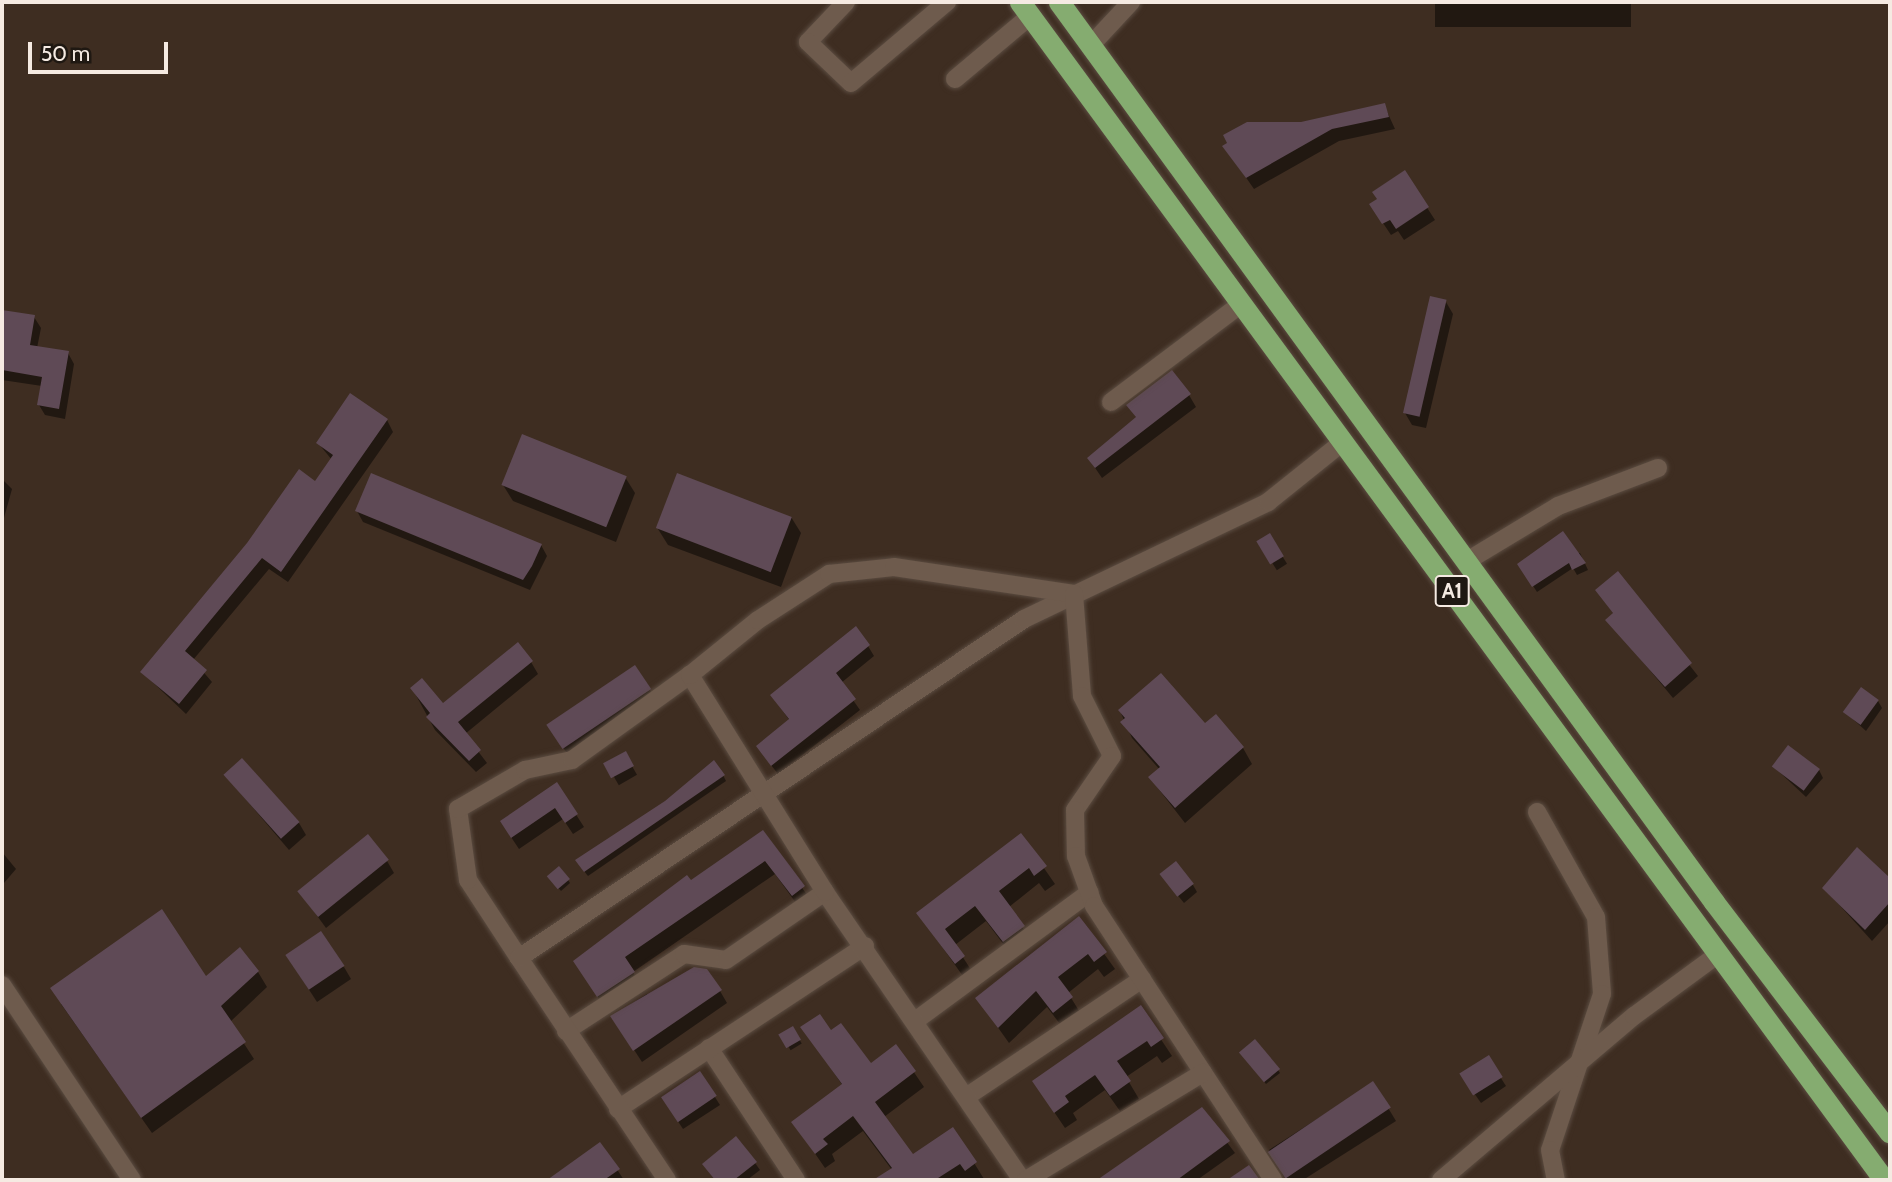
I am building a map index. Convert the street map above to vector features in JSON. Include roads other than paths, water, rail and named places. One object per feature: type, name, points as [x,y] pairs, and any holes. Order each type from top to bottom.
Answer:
[{"type":"highway","name":"A1","points":[[1059,2],[1467,562],[1890,1133]]},
{"type":"highway","name":"A1","points":[[1025,9],[1884,1180]]},
{"type":"street","points":[[846,2],[808,42],[851,83],[947,2]]},
{"type":"street","points":[[1091,45],[1131,2]]},
{"type":"street","points":[[955,79],[1025,9]]},
{"type":"street","points":[[1111,402],[1241,304]]},
{"type":"street","points":[[519,958],[764,796],[916,687],[1074,594],[1268,502],[1343,442]]},
{"type":"street","points":[[1467,562],[1558,506],[1658,468]]},
{"type":"street","points":[[667,1180],[467,880],[458,809],[525,770],[572,760],[690,675],[758,620],[829,574],[894,567],[1074,594]]},
{"type":"street","points":[[1074,594],[1082,696],[1112,756],[1075,810],[1076,856],[1090,892],[1142,979],[1273,1180]]},
{"type":"street","points":[[690,675],[825,892],[1024,1180],[1203,1073]]},
{"type":"street","points":[[1537,812],[1596,917],[1602,994],[1582,1064],[1550,1150],[1556,1180]]},
{"type":"street","points":[[566,1031],[684,954],[726,960],[825,892]]},
{"type":"street","points":[[915,1021],[1090,892]]},
{"type":"street","points":[[618,1110],[864,946]]},
{"type":"street","points":[[1441,1180],[1717,955]]},
{"type":"street","points":[[966,1097],[1142,979]]},
{"type":"street","points":[[3,990],[132,1180]]},
{"type":"street","points":[[709,1048],[796,1180]]}]
